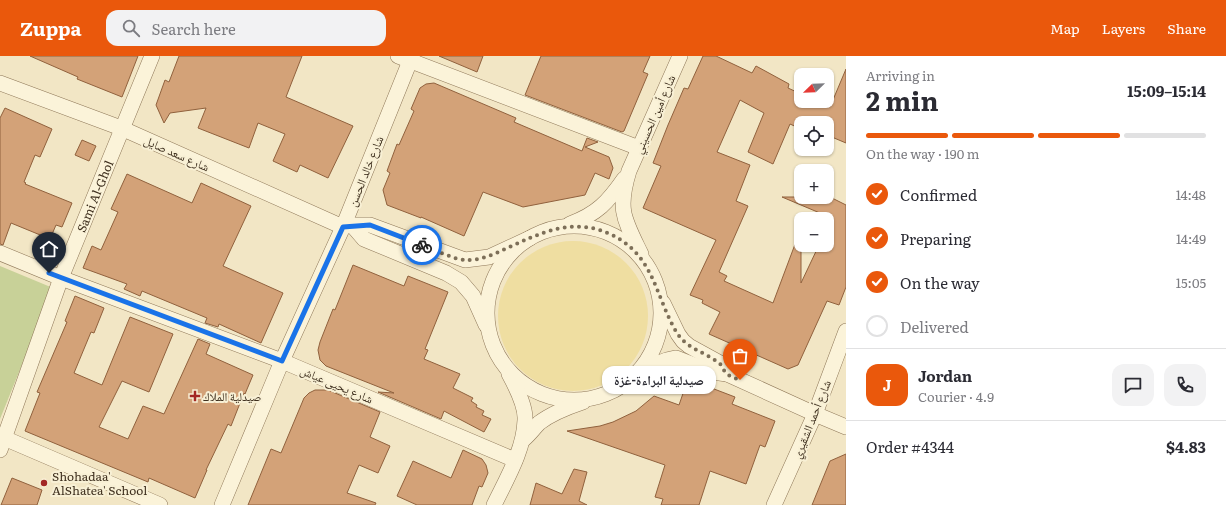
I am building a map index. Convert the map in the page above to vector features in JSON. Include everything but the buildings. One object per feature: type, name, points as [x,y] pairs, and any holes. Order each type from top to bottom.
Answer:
[{"type":"street","name":"Sami Al-Ghol","points":[[2,444],[61,278],[121,128],[152,56]]},
{"type":"street","name":"شارع أمين الحسيني","points":[[646,265],[626,221],[622,208],[624,188],[639,148],[680,56]]},
{"type":"street","points":[[407,58],[639,148]]},
{"type":"street","name":"شارع خالد الحسن","points":[[222,505],[282,361],[347,226],[407,58]]},
{"type":"street","name":"شارع سعد صايل","points":[[0,83],[121,128],[347,226],[364,239],[446,273],[461,282],[473,296],[491,337]]},
{"type":"street","name":"شارع أمين الحسيني","points":[[562,227],[591,215],[605,204],[629,172]]},
{"type":"street","name":"شارع سعد صايل","points":[[347,226],[370,225],[465,260],[489,256],[530,238]]},
{"type":"street","points":[[494,505],[524,438],[523,430],[525,419],[523,409],[512,380],[491,337],[487,315],[490,291],[500,268],[508,256],[518,246],[530,238],[562,227],[586,227],[611,234],[632,248],[652,274],[659,295],[683,341],[689,346],[720,363],[727,374]]},
{"type":"street","name":"شارع يحيى عياش","points":[[0,254],[282,361],[515,460]]},
{"type":"street","points":[[524,438],[529,435],[537,424],[554,413],[611,392],[633,376],[644,364],[656,341],[661,317],[659,295]]},
{"type":"street","name":"شارع أحمد الشقيري","points":[[774,505],[814,414],[846,331]]},
{"type":"street","points":[[499,356],[521,382],[544,396],[569,400],[583,400],[598,397]]},
{"type":"street","points":[[633,376],[651,366],[676,358],[712,372],[727,374],[846,427]]},
{"type":"street","points":[[2,444],[160,505]]},
{"type":"green space","points":[[0,266],[53,288],[0,419]]},
{"type":"sand","points":[[573,241],[602,247],[626,263],[642,287],[648,316],[642,345],[626,369],[602,385],[573,391],[544,385],[520,369],[504,345],[498,316],[504,287],[520,263],[544,247]]},
{"type":"way so far","points":[[422,245],[460,259],[470,260],[489,256],[544,232],[558,228],[572,226],[586,227],[611,234],[632,248],[640,256],[652,274],[659,295],[683,341],[689,346],[720,363],[727,374],[740,380]]},
{"type":"place","name":"صيدلية البراءة-غزة","points":[[740,380]]},
{"type":"place","name":"صيدلية الملاك","points":[[195,396]]},
{"type":"place","name":"Shohadaa' AlShatea' School","points":[[44,483]]},
{"type":"route","points":[[49,273],[282,361],[343,227],[352,225],[370,225],[422,245]]}]
